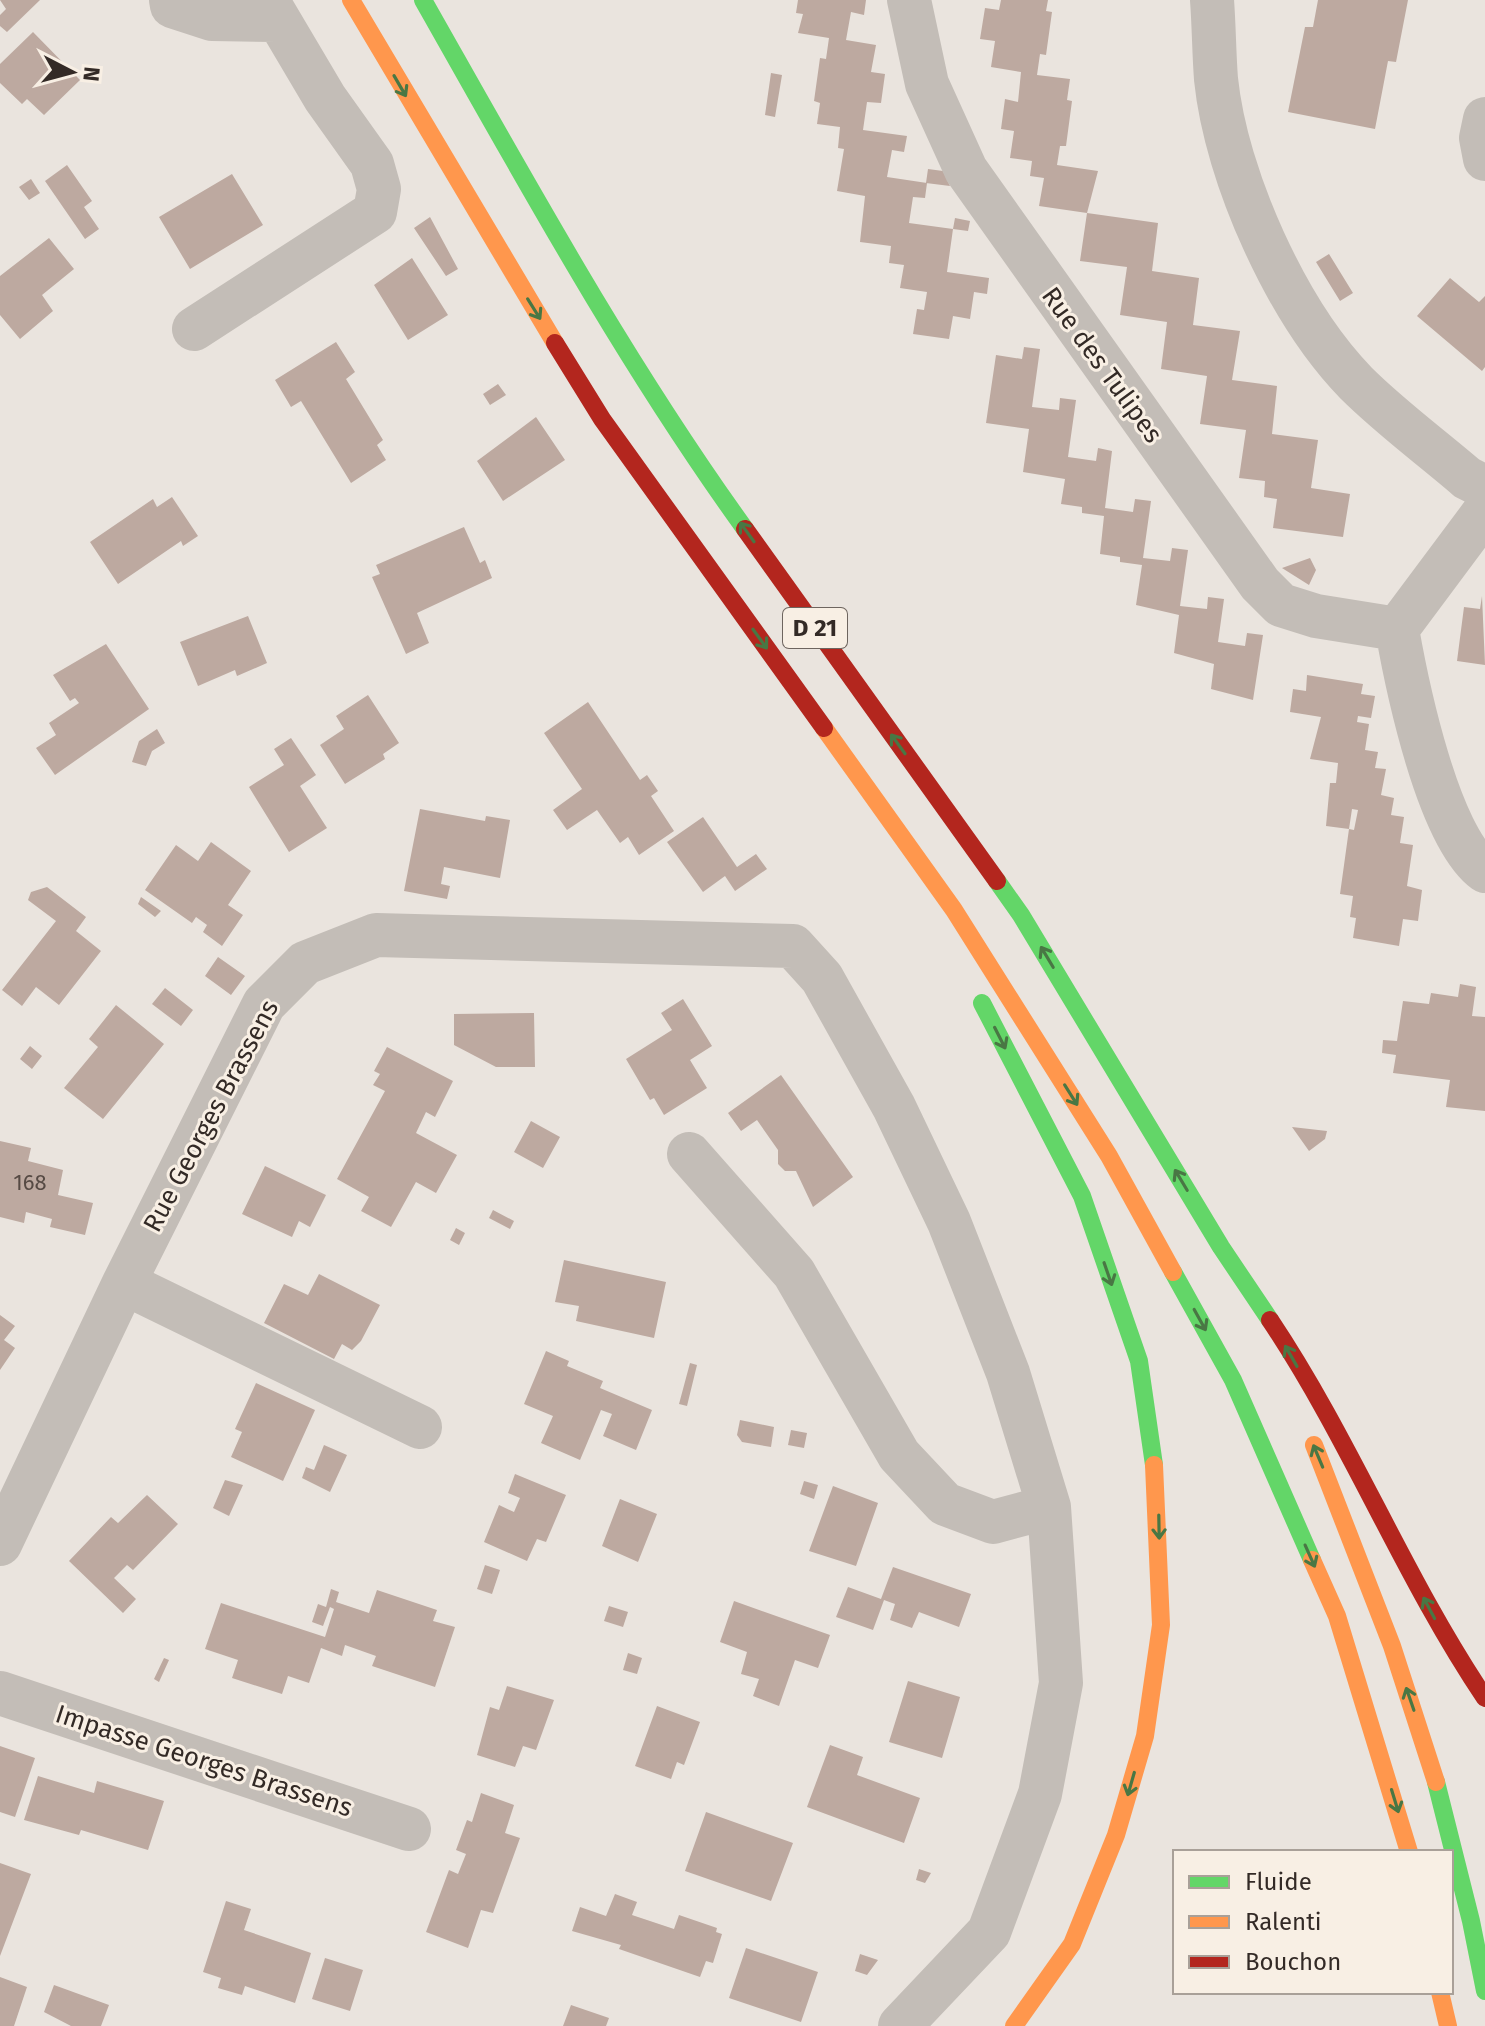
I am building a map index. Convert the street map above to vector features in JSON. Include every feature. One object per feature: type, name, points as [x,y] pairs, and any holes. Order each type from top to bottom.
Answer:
[{"type":"highway","points":[[352,0],[450,171],[602,419],[906,842],[1109,1156],[1233,1380],[1337,1616],[1408,1850]]},
{"type":"highway","name":"D 21","points":[[423,0],[570,261],[676,433],[1021,915],[1221,1247]]},
{"type":"highway","points":[[906,842],[946,934]]},
{"type":"highway","points":[[974,989],[1082,1196],[1139,1361],[1158,1493],[1161,1625],[1145,1736],[1116,1835],[1072,1944],[1014,2026]]},
{"type":"highway","points":[[1221,1247],[1270,1355]]},
{"type":"highway","points":[[1221,1247],[1282,1339],[1446,1640],[1485,1698]]},
{"type":"highway","points":[[1308,1432],[1368,1577],[1431,1758],[1472,1912],[1485,1991]]},
{"type":"highway","points":[[1440,1994],[1448,2026]]},
{"type":"street","points":[[171,0],[172,6],[212,19],[272,10],[372,164],[379,189],[375,212],[194,329]]},
{"type":"street","name":"Rue des Tulipes","points":[[909,0],[927,84],[966,170],[1260,584],[1281,605],[1316,616],[1397,629]]},
{"type":"street","points":[[1212,0],[1216,81],[1231,141],[1255,225],[1298,309],[1356,383],[1467,478],[1485,487]]},
{"type":"street","points":[[1485,119],[1481,138],[1485,159]]},
{"type":"street","points":[[1485,511],[1397,629],[1409,699],[1431,773],[1457,832],[1476,864],[1485,871]]},
{"type":"street","name":"Rue Georges Brassens","points":[[0,1544],[124,1283],[264,1004],[305,963],[376,935],[793,946],[822,978],[894,1107],[949,1222],[1008,1373],[1049,1507],[1061,1683],[1040,1794],[989,1932],[900,2026]]},
{"type":"street","points":[[689,1154],[794,1273],[899,1455],[945,1504],[993,1522],[1049,1507]]},
{"type":"street","points":[[124,1283],[420,1427]]},
{"type":"street","name":"Impasse Georges Brassens","points":[[0,1693],[409,1829]]},
{"type":"building","points":[[0,0],[40,0],[7,32],[0,26],[0,15],[6,9]]},
{"type":"building","points":[[798,0],[866,0],[864,15],[851,12],[846,40],[876,45],[871,72],[885,74],[881,103],[867,102],[863,130],[907,136],[904,152],[892,150],[887,177],[927,183],[925,198],[913,197],[909,223],[953,229],[947,272],[989,278],[987,294],[974,292],[970,319],[953,316],[949,339],[913,334],[917,309],[924,310],[927,292],[900,288],[904,265],[889,263],[891,246],[860,242],[865,196],[837,191],[844,149],[838,148],[840,127],[817,124],[820,103],[814,101],[820,58],[826,59],[829,38],[798,33],[803,14],[796,13]]},
{"type":"building","points":[[1001,0],[1048,0],[1046,11],[1052,12],[1046,55],[1040,54],[1037,75],[1070,79],[1067,100],[1072,101],[1066,146],[1060,146],[1057,165],[1098,171],[1087,213],[1039,206],[1044,178],[1030,176],[1032,161],[1010,158],[1014,131],[1001,129],[1005,99],[1018,102],[1021,72],[991,67],[995,41],[980,39],[985,8],[999,10]]},
{"type":"building","points":[[1318,0],[1408,0],[1396,62],[1388,61],[1375,129],[1288,112],[1305,27],[1313,27]]},
{"type":"building","points":[[33,32],[80,80],[44,115],[27,99],[22,104],[0,83],[0,64]]},
{"type":"building","points":[[771,73],[782,75],[775,117],[765,115]]},
{"type":"building","points":[[67,165],[92,201],[84,207],[99,229],[85,239],[45,181]]},
{"type":"building","points":[[928,169],[943,171],[950,186],[926,183]]},
{"type":"building","points":[[232,174],[263,225],[190,269],[159,217]]},
{"type":"building","points":[[31,179],[40,193],[29,200],[19,187]]},
{"type":"building","points":[[1087,213],[1158,223],[1152,271],[1199,278],[1193,325],[1240,331],[1232,380],[1277,386],[1272,434],[1318,440],[1311,488],[1350,494],[1343,537],[1273,528],[1277,499],[1264,497],[1265,481],[1239,478],[1246,430],[1200,424],[1207,376],[1161,369],[1167,322],[1120,315],[1127,267],[1080,261]]},
{"type":"building","points":[[430,217],[458,269],[446,276],[414,228]]},
{"type":"building","points":[[955,218],[970,221],[968,231],[953,229]]},
{"type":"building","points":[[49,238],[74,269],[42,295],[53,311],[20,339],[0,315],[0,276]]},
{"type":"building","points":[[1329,254],[1353,293],[1340,301],[1316,262]]},
{"type":"building","points":[[412,258],[448,315],[408,340],[374,285]]},
{"type":"building","points":[[1450,278],[1479,302],[1485,296],[1485,367],[1482,371],[1417,316]]},
{"type":"building","points":[[336,342],[355,372],[346,379],[383,440],[377,445],[386,460],[351,483],[301,401],[291,407],[275,380]]},
{"type":"building","points":[[1024,347],[1040,349],[1032,407],[1059,410],[1060,398],[1076,400],[1068,457],[1096,461],[1098,448],[1112,451],[1105,508],[1133,512],[1135,499],[1151,501],[1143,558],[1170,561],[1172,548],[1188,550],[1180,606],[1207,609],[1208,597],[1224,599],[1218,642],[1245,646],[1247,633],[1263,635],[1253,700],[1211,689],[1214,664],[1174,653],[1179,615],[1136,605],[1142,565],[1120,562],[1120,557],[1100,554],[1104,516],[1082,513],[1082,507],[1061,504],[1065,479],[1023,472],[1029,429],[986,423],[996,355],[1022,359]]},
{"type":"building","points":[[498,384],[506,395],[490,405],[483,394]]},
{"type":"building","points":[[536,417],[565,460],[503,501],[477,461]]},
{"type":"building","points":[[172,497],[198,536],[183,546],[181,541],[118,584],[90,542],[153,499],[157,507]]},
{"type":"building","points":[[464,527],[480,563],[485,560],[492,578],[417,613],[429,643],[406,654],[372,577],[380,574],[376,565]]},
{"type":"building","points":[[1310,558],[1316,570],[1309,585],[1282,568]]},
{"type":"building","points":[[1482,596],[1485,665],[1457,661],[1464,607],[1480,609]]},
{"type":"building","points":[[248,616],[267,663],[237,676],[235,670],[198,686],[180,642]]},
{"type":"building","points":[[106,644],[149,709],[55,775],[36,748],[56,735],[49,723],[79,703],[75,698],[70,701],[53,675]]},
{"type":"building","points":[[1307,675],[1363,684],[1361,694],[1375,696],[1371,718],[1358,716],[1357,722],[1369,724],[1365,750],[1378,752],[1375,768],[1386,769],[1381,795],[1394,798],[1391,815],[1404,817],[1400,843],[1413,845],[1407,886],[1422,890],[1418,921],[1403,919],[1399,946],[1353,938],[1356,918],[1350,917],[1353,896],[1340,894],[1349,829],[1326,826],[1330,783],[1336,783],[1338,763],[1310,759],[1321,717],[1290,712],[1293,689],[1306,691]],"holes":[[[1352,809],[1358,810],[1354,830],[1349,829]]]},
{"type":"building","points":[[368,695],[399,743],[383,754],[385,759],[345,784],[320,745],[344,729],[336,716]]},
{"type":"building","points":[[588,702],[640,780],[647,775],[658,791],[651,796],[674,831],[639,855],[628,837],[620,843],[597,810],[567,830],[553,810],[582,789],[544,733]]},
{"type":"building","points":[[157,729],[165,743],[152,751],[146,766],[132,762],[139,741]]},
{"type":"building","points":[[291,738],[316,775],[300,786],[327,828],[289,852],[249,787],[284,765],[274,749]]},
{"type":"building","points":[[420,809],[485,821],[486,816],[510,820],[500,878],[444,867],[441,884],[450,886],[447,899],[404,891]]},
{"type":"building","points":[[703,817],[737,867],[756,854],[767,869],[735,891],[725,876],[703,892],[667,842]]},
{"type":"building","points":[[211,842],[251,871],[228,905],[243,915],[222,946],[203,932],[207,925],[196,917],[192,923],[145,890],[176,845],[198,861]]},
{"type":"building","points":[[47,887],[86,917],[76,931],[101,951],[59,1005],[36,987],[22,1006],[2,990],[56,921],[28,900],[31,892]]},
{"type":"building","points":[[141,897],[161,911],[155,917],[138,904]]},
{"type":"building","points":[[218,957],[245,976],[231,995],[205,976]]},
{"type":"building","points":[[1460,984],[1476,987],[1472,1016],[1485,1017],[1485,1111],[1446,1107],[1450,1080],[1393,1073],[1396,1055],[1382,1053],[1383,1040],[1397,1041],[1403,1001],[1429,1004],[1431,993],[1458,997]]},
{"type":"building","points":[[165,988],[193,1010],[181,1026],[152,1004]]},
{"type":"building","points":[[683,999],[712,1046],[690,1060],[707,1088],[664,1115],[654,1098],[650,1100],[626,1059],[672,1030],[661,1013]]},
{"type":"building","points":[[116,1005],[164,1044],[103,1119],[64,1088],[98,1047],[89,1039]]},
{"type":"building","points":[[534,1013],[535,1067],[496,1067],[454,1045],[454,1014]]},
{"type":"building","points":[[30,1046],[42,1056],[32,1069],[20,1059]]},
{"type":"building","points":[[387,1047],[453,1081],[435,1117],[426,1112],[416,1133],[457,1155],[436,1193],[416,1182],[391,1227],[361,1211],[369,1197],[337,1179],[385,1091],[373,1085],[380,1074],[374,1071]]},
{"type":"building","points":[[781,1075],[853,1177],[813,1207],[796,1171],[785,1171],[778,1164],[778,1150],[757,1120],[741,1131],[728,1113]]},
{"type":"building","points":[[531,1121],[560,1137],[543,1168],[514,1152]]},
{"type":"building","points":[[1292,1127],[1327,1131],[1325,1139],[1309,1151]]},
{"type":"building","points":[[0,1141],[31,1148],[28,1161],[63,1170],[58,1195],[93,1203],[85,1235],[50,1227],[52,1219],[26,1212],[24,1223],[0,1217]]},
{"type":"building","points":[[265,1166],[326,1195],[310,1227],[299,1221],[292,1237],[242,1214]]},
{"type":"building","points":[[493,1210],[514,1221],[510,1229],[489,1218]]},
{"type":"building","points":[[456,1228],[465,1233],[459,1245],[450,1240]]},
{"type":"building","points":[[564,1260],[666,1282],[654,1338],[576,1321],[579,1306],[555,1302]]},
{"type":"building","points":[[319,1274],[380,1305],[361,1341],[352,1350],[342,1344],[334,1359],[264,1323],[284,1284],[308,1295]]},
{"type":"building","points":[[0,1315],[15,1326],[4,1340],[15,1348],[0,1370]]},
{"type":"building","points":[[546,1351],[569,1361],[567,1366],[603,1381],[600,1388],[652,1410],[636,1450],[603,1436],[612,1414],[601,1410],[580,1460],[541,1443],[553,1416],[524,1404]]},
{"type":"building","points":[[690,1363],[697,1365],[687,1406],[679,1404]]},
{"type":"building","points":[[256,1383],[315,1410],[283,1481],[231,1457],[242,1432],[235,1429]]},
{"type":"building","points":[[740,1420],[774,1427],[771,1447],[742,1442],[737,1435]]},
{"type":"building","points":[[791,1430],[807,1433],[804,1448],[788,1445]]},
{"type":"building","points":[[324,1445],[347,1455],[330,1492],[302,1478],[306,1467],[314,1470]]},
{"type":"building","points":[[515,1474],[566,1495],[546,1542],[537,1539],[527,1561],[484,1542],[499,1505],[514,1512],[520,1498],[508,1493]]},
{"type":"building","points":[[225,1480],[243,1485],[229,1516],[213,1508]]},
{"type":"building","points":[[804,1481],[818,1485],[814,1499],[800,1494]]},
{"type":"building","points":[[833,1486],[878,1503],[856,1566],[809,1551]]},
{"type":"building","points":[[147,1495],[178,1524],[133,1570],[127,1565],[114,1578],[136,1599],[123,1613],[69,1561],[111,1517],[118,1523]]},
{"type":"building","points":[[620,1499],[657,1514],[638,1562],[602,1546]]},
{"type":"building","points":[[485,1565],[500,1570],[492,1594],[477,1589]]},
{"type":"building","points":[[893,1567],[971,1594],[959,1627],[919,1612],[912,1628],[890,1620],[895,1604],[884,1600],[873,1630],[836,1617],[848,1587],[881,1599]]},
{"type":"building","points":[[331,1589],[339,1592],[336,1602],[369,1613],[377,1590],[437,1610],[433,1621],[455,1627],[435,1687],[372,1666],[376,1656],[345,1645],[342,1656],[321,1648],[309,1683],[288,1676],[282,1694],[232,1678],[238,1660],[205,1649],[221,1603],[325,1637],[334,1609],[330,1607],[323,1626],[312,1622],[318,1604],[326,1607]]},
{"type":"building","points":[[734,1601],[830,1635],[818,1668],[795,1660],[779,1706],[753,1696],[759,1679],[741,1674],[747,1652],[720,1642]]},
{"type":"building","points":[[609,1606],[628,1612],[623,1627],[604,1621]]},
{"type":"building","points":[[628,1653],[642,1658],[637,1674],[623,1670]]},
{"type":"building","points":[[164,1658],[169,1660],[159,1682],[154,1679]]},
{"type":"building","points":[[908,1681],[960,1697],[942,1758],[889,1742]]},
{"type":"building","points":[[507,1686],[554,1700],[536,1750],[523,1746],[515,1767],[477,1755],[490,1707],[499,1710]]},
{"type":"building","points":[[657,1706],[700,1722],[684,1765],[677,1762],[671,1779],[635,1766]]},
{"type":"building","points":[[830,1745],[863,1757],[857,1775],[920,1798],[904,1843],[807,1807]]},
{"type":"building","points":[[0,1746],[35,1758],[15,1817],[0,1812]]},
{"type":"building","points":[[38,1776],[94,1793],[97,1781],[164,1801],[148,1850],[81,1830],[79,1835],[24,1820]]},
{"type":"building","points":[[481,1793],[514,1805],[505,1833],[520,1838],[493,1913],[481,1910],[468,1948],[426,1932],[449,1870],[458,1874],[466,1854],[456,1850],[467,1820],[472,1822]]},
{"type":"building","points":[[706,1812],[793,1843],[771,1901],[685,1871]]},
{"type":"building","points":[[0,1863],[31,1874],[0,1956]]},
{"type":"building","points":[[919,1869],[931,1873],[925,1883],[916,1880]]},
{"type":"building","points":[[615,1894],[637,1902],[632,1915],[674,1929],[679,1915],[717,1928],[716,1932],[722,1934],[713,1963],[706,1961],[700,1977],[619,1949],[621,1945],[572,1931],[580,1907],[606,1916]]},
{"type":"building","points":[[226,1901],[251,1909],[244,1930],[311,1953],[295,2003],[245,1986],[242,1995],[218,1988],[221,1978],[203,1972]]},
{"type":"building","points":[[746,1948],[818,1972],[801,2022],[729,1998]]},
{"type":"building","points":[[860,1954],[878,1960],[867,1975],[855,1971]]},
{"type":"building","points":[[325,1958],[363,1970],[350,2011],[312,1999]]},
{"type":"building","points":[[0,1977],[27,1987],[14,2026],[0,2026]]},
{"type":"building","points":[[54,1985],[109,2005],[101,2026],[71,2026],[44,2012]]},
{"type":"building","points":[[571,2005],[609,2018],[606,2026],[563,2026]]},
{"type":"traffic: fast","points":[[423,0],[617,335],[745,529]]},
{"type":"traffic: fast","points":[[997,881],[1021,915],[1221,1247],[1270,1320]]},
{"type":"traffic: fast","points":[[982,1003],[1082,1196],[1139,1361],[1154,1465]]},
{"type":"traffic: fast","points":[[1173,1272],[1233,1380],[1312,1560]]},
{"type":"traffic: fast","points":[[1436,1782],[1485,1991]]},
{"type":"traffic: slow","points":[[351,0],[555,343]]},
{"type":"traffic: slow","points":[[824,728],[954,910],[1109,1156],[1173,1272]]},
{"type":"traffic: slow","points":[[1314,1445],[1392,1646],[1436,1782]]},
{"type":"traffic: slow","points":[[1014,2026],[1072,1944],[1116,1835],[1145,1736],[1161,1625],[1154,1465]]},
{"type":"traffic: slow","points":[[1312,1560],[1337,1616],[1408,1850]]},
{"type":"traffic: slow","points":[[1440,1994],[1448,2026]]},
{"type":"traffic: jam","points":[[555,343],[602,419],[824,728]]},
{"type":"traffic: jam","points":[[745,529],[997,881]]},
{"type":"traffic: jam","points":[[1270,1320],[1326,1413],[1429,1605],[1485,1698]]}]
